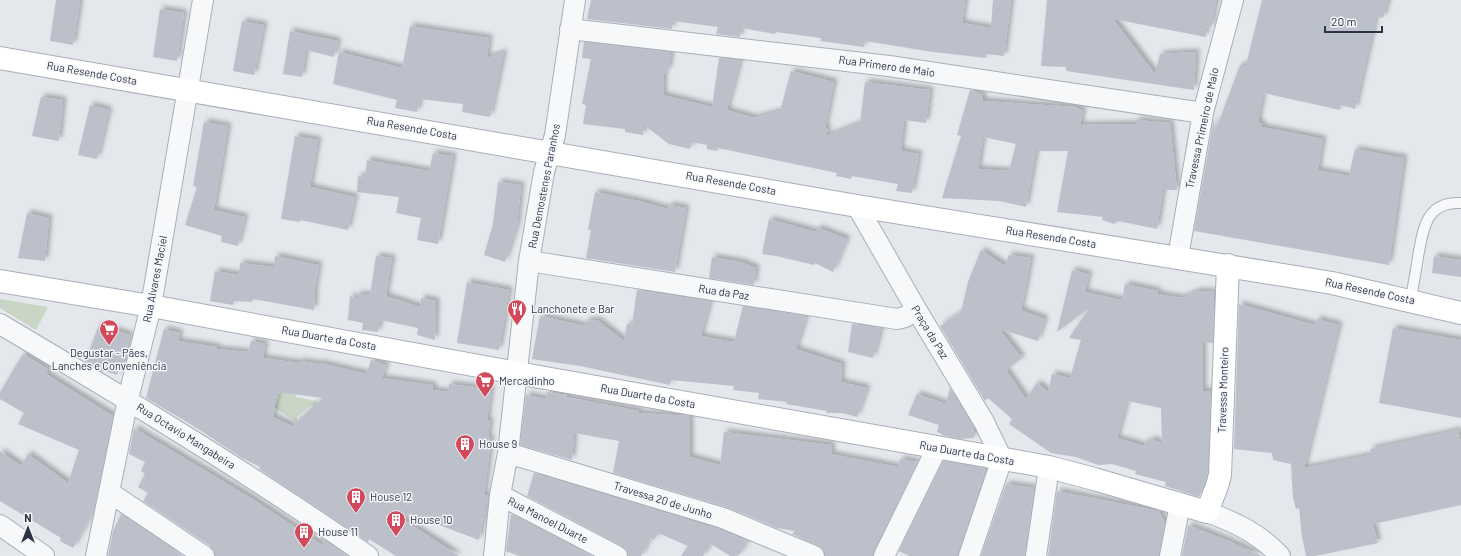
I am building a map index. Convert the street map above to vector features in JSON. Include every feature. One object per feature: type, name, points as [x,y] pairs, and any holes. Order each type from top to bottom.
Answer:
[{"type":"main road","name":"Rua Resende Costa","points":[[0,58],[550,151],[857,206],[1332,283],[1461,312]]},
{"type":"main road","name":"Travessa Monteiro","points":[[1207,512],[1220,475],[1228,265]]},
{"type":"main road","name":"Rua Duarte da Costa","points":[[0,281],[152,306],[518,373],[1049,467],[1207,512]]},
{"type":"street","name":"Rua Alvares Maciel","points":[[96,556],[128,399],[152,306],[203,0]]},
{"type":"street","name":"Rua Demostenes Paranhos","points":[[494,556],[500,495],[508,453],[518,373],[529,261],[544,172],[555,134],[575,0]]},
{"type":"street","name":"Travessa Primeiro de Maio","points":[[1178,257],[1203,113],[1233,0]]},
{"type":"street","name":"Rua Primero de Maio","points":[[570,29],[889,66],[1203,113]]},
{"type":"street","name":"Praça da Paz","points":[[857,206],[916,309],[984,422],[1002,459]]},
{"type":"street","name":"Rua da Paz","points":[[529,261],[897,319],[905,317],[916,309]]},
{"type":"street","name":"Rua Octavio Mangabeira","points":[[0,324],[128,399],[305,512],[368,556]]},
{"type":"street","points":[[884,556],[937,448]]},
{"type":"street","name":"Travessa 20 de Junho","points":[[508,453],[723,518],[810,555]]},
{"type":"street","points":[[969,556],[1002,459]]},
{"type":"street","points":[[1036,556],[1049,467]]},
{"type":"street","points":[[109,492],[204,556]]},
{"type":"street","name":"Rua Manoel Duarte","points":[[500,495],[617,556]]},
{"type":"street","points":[[1170,556],[1180,504]]},
{"type":"street","name":"Rua Duarte da Costa","points":[[1207,512],[1234,522],[1257,536],[1280,556]]},
{"type":"street","points":[[0,525],[44,556]]},
{"type":"lane","points":[[1411,300],[1423,226],[1431,214],[1444,205],[1461,203]]},
{"type":"green space","points":[[0,299],[48,307],[36,330],[0,308]]},
{"type":"green space","points":[[282,377],[296,380],[296,397],[317,401],[318,406],[310,406],[297,417],[297,422],[273,407],[278,401]]},
{"type":"building","points":[[56,0],[80,0],[73,45],[50,41]]},
{"type":"building","points":[[591,0],[965,0],[962,23],[991,28],[993,0],[1011,0],[1004,56],[986,54],[986,58],[933,52],[865,41],[864,47],[820,41],[821,38],[776,32],[775,34],[741,28],[740,37],[716,34],[718,27],[673,21],[672,29],[587,19]]},
{"type":"building","points":[[1047,0],[1216,0],[1211,28],[1205,27],[1206,37],[1113,19],[1155,74],[1160,54],[1196,52],[1194,90],[1066,71],[1066,67],[1041,66]]},
{"type":"building","points":[[1262,0],[1388,0],[1383,18],[1376,16],[1355,109],[1341,105],[1340,110],[1263,93],[1258,122],[1262,124],[1262,127],[1323,139],[1318,170],[1349,176],[1355,149],[1404,158],[1389,265],[1194,231],[1214,118],[1215,132],[1240,65],[1246,65]]},
{"type":"building","points":[[160,9],[184,13],[177,61],[153,57]]},
{"type":"building","points":[[242,21],[264,25],[254,75],[233,71]]},
{"type":"building","points":[[410,26],[489,38],[487,58],[504,52],[490,117],[462,112],[463,104],[420,99],[417,112],[395,108],[397,100],[333,84],[339,52],[402,68]]},
{"type":"building","points":[[290,31],[338,41],[334,57],[306,50],[302,77],[283,74]]},
{"type":"building","points":[[584,42],[671,52],[669,68],[664,74],[663,95],[712,107],[719,58],[740,60],[727,110],[754,118],[780,111],[791,71],[834,82],[825,128],[828,128],[826,136],[860,123],[865,82],[930,90],[926,123],[904,120],[902,151],[919,154],[912,193],[896,191],[898,184],[852,176],[851,179],[836,176],[837,173],[718,148],[717,151],[707,149],[707,145],[692,142],[690,149],[669,144],[644,125],[643,135],[625,132],[625,129],[583,124],[586,105],[582,104],[591,59],[582,58]]},
{"type":"building","points":[[970,90],[983,95],[983,101],[1075,107],[1083,111],[1080,125],[1136,124],[1136,120],[1170,123],[1177,190],[1163,190],[1157,229],[1118,221],[1114,224],[1102,220],[1103,217],[1057,212],[1068,151],[1036,151],[1026,207],[999,201],[942,198],[961,136],[957,135]],"holes":[[[983,137],[1016,144],[1009,171],[978,169]]]},
{"type":"building","points":[[41,97],[63,100],[59,141],[32,136]]},
{"type":"building","points":[[90,105],[109,110],[97,159],[78,155]]},
{"type":"building","points":[[204,122],[228,126],[214,210],[245,217],[238,246],[221,242],[222,236],[185,225],[197,187],[193,186]]},
{"type":"building","points":[[295,136],[318,140],[310,187],[355,197],[348,230],[300,220],[300,222],[281,219]]},
{"type":"building","points":[[433,153],[453,156],[438,244],[417,240],[421,218],[396,213],[399,197],[357,192],[358,176],[365,177],[367,160],[429,171]]},
{"type":"building","points":[[498,182],[521,185],[517,225],[505,262],[484,255],[493,224]]},
{"type":"building","points":[[595,192],[639,201],[668,209],[669,205],[686,208],[675,272],[586,258],[591,230],[588,230]]},
{"type":"building","points":[[27,213],[49,218],[45,261],[18,258]]},
{"type":"building","points":[[769,219],[816,232],[818,228],[847,239],[833,272],[815,263],[814,265],[762,254]]},
{"type":"building","points":[[981,250],[1005,266],[1009,255],[1031,258],[1021,310],[1045,319],[1038,341],[999,329],[1022,358],[1006,370],[1026,399],[1037,383],[1048,392],[1052,374],[1070,378],[1081,340],[1069,338],[1090,307],[1057,332],[1072,270],[1089,274],[1085,292],[1122,300],[1125,284],[1158,291],[1157,294],[1181,298],[1198,291],[1214,292],[1213,343],[1203,342],[1203,391],[1211,391],[1208,472],[1199,497],[1165,486],[1166,482],[1135,474],[1136,471],[1112,464],[1098,465],[1076,457],[1051,453],[1009,424],[1012,419],[988,398],[985,401],[940,326],[961,312],[968,282]],"holes":[[[1127,401],[1161,408],[1162,443],[1151,439],[1150,442],[1145,442],[1144,446],[1117,438]]]},
{"type":"building","points":[[275,256],[319,265],[315,288],[314,310],[253,299],[252,302],[234,301],[233,305],[210,301],[215,271],[239,275],[240,263],[274,267]]},
{"type":"building","points":[[376,256],[392,258],[386,296],[420,307],[421,298],[436,301],[435,340],[417,335],[418,328],[380,320],[378,332],[362,330],[363,323],[348,320],[350,296],[357,298],[358,294],[370,295]]},
{"type":"building","points":[[1434,256],[1461,260],[1461,277],[1432,273]]},
{"type":"building","points":[[712,257],[741,262],[756,268],[754,285],[709,278]]},
{"type":"building","points":[[467,282],[509,290],[499,350],[457,343]]},
{"type":"building","points":[[637,290],[710,301],[701,336],[734,342],[743,306],[806,316],[796,349],[842,364],[841,382],[867,388],[857,417],[842,413],[826,413],[827,411],[786,404],[787,402],[758,399],[759,393],[733,390],[734,386],[671,380],[670,385],[580,366],[532,359],[540,316],[585,326],[586,321],[597,320],[624,341],[627,324],[632,325]]},
{"type":"building","points":[[1239,304],[1315,325],[1317,319],[1339,325],[1304,468],[1371,455],[1370,449],[1458,430],[1461,444],[1461,505],[1373,524],[1378,543],[1315,556],[1306,556],[1302,537],[1299,508],[1296,509],[1293,498],[1291,464],[1273,460],[1272,453],[1234,449]]},
{"type":"building","points":[[852,324],[881,328],[873,358],[848,352]]},
{"type":"building","points":[[99,325],[130,335],[122,367],[120,366],[117,375],[103,370],[103,372],[85,361]]},
{"type":"building","points":[[1393,328],[1461,340],[1461,418],[1379,403]]},
{"type":"building","points":[[164,329],[180,333],[178,341],[217,347],[216,349],[248,352],[251,341],[265,344],[263,358],[300,363],[300,361],[320,363],[367,374],[371,360],[386,365],[382,378],[433,385],[433,390],[448,392],[449,384],[491,389],[487,420],[490,421],[488,438],[491,438],[484,495],[488,495],[479,540],[407,513],[404,520],[459,556],[396,556],[369,539],[368,542],[259,469],[260,467],[242,458],[192,425],[146,398]],"holes":[[[277,392],[323,398],[292,426],[273,417]]]},
{"type":"building","points":[[23,354],[48,369],[46,374],[113,416],[94,510],[73,548],[60,541],[61,538],[0,501],[0,451],[21,466],[28,454],[68,483],[79,450],[18,424],[24,413],[0,399],[0,392]]},
{"type":"building","points":[[950,388],[974,428],[974,438],[960,439],[941,435],[942,434],[937,432],[939,425],[908,415],[917,394],[946,404]]},
{"type":"building","points":[[547,392],[639,411],[639,413],[690,416],[690,457],[720,465],[724,432],[832,445],[831,454],[898,467],[900,459],[917,462],[873,556],[825,556],[823,549],[819,546],[792,534],[795,531],[777,528],[726,507],[613,473],[619,441],[574,433],[572,460],[520,445],[526,395],[546,399]]},
{"type":"building","points":[[134,428],[251,498],[322,545],[325,540],[348,556],[215,556],[210,546],[143,501],[148,493],[138,487],[145,474],[141,471],[145,462],[129,454]]},
{"type":"building","points":[[943,461],[985,468],[958,556],[909,556],[899,551]]},
{"type":"building","points":[[534,473],[719,529],[748,541],[738,556],[730,556],[711,544],[703,556],[681,556],[688,546],[658,533],[654,540],[650,538],[641,556],[628,556],[627,550],[622,546],[527,496]]},
{"type":"building","points":[[1006,484],[1034,488],[1025,556],[981,556]]},
{"type":"building","points":[[1057,491],[1159,511],[1165,523],[1159,556],[1048,556]]},
{"type":"building","points":[[121,514],[183,556],[108,556],[113,531]]},
{"type":"building","points":[[511,514],[592,556],[519,556],[506,551]]},
{"type":"building","points":[[1188,525],[1226,540],[1262,556],[1182,556]]},
{"type":"place","name":"Lanchonete e Bar","points":[[517,326]]},
{"type":"place","name":"Degustar - Pães, Lanches e Conveniência","points":[[109,346]]},
{"type":"place","name":"Mercadinho","points":[[485,398]]},
{"type":"place","name":"House 9","points":[[465,461]]},
{"type":"place","name":"House 12","points":[[356,514]]},
{"type":"place","name":"House 10","points":[[396,537]]},
{"type":"place","name":"House 11","points":[[304,549]]}]
